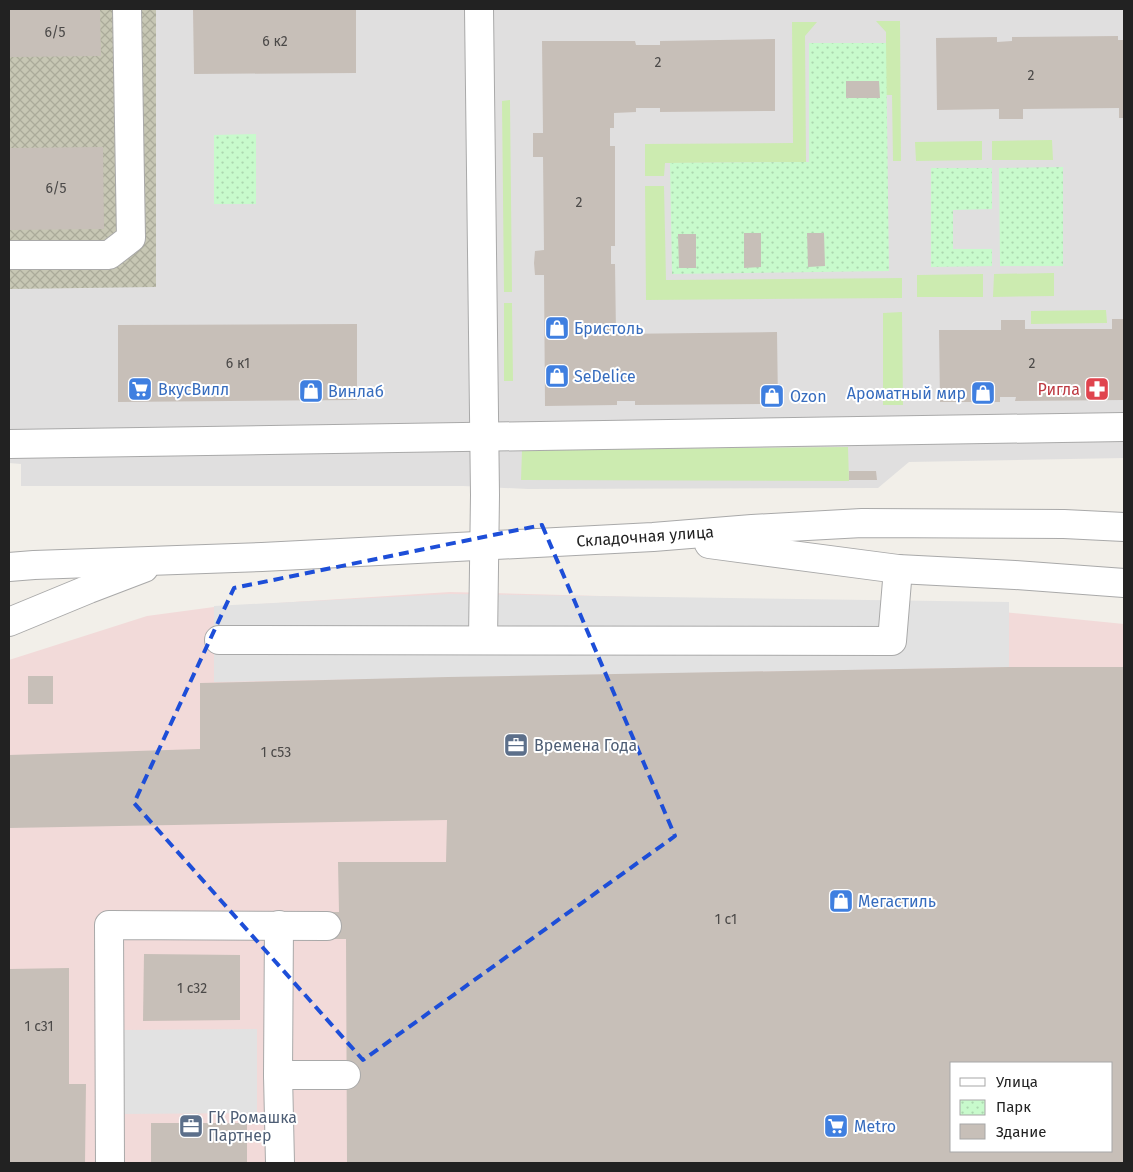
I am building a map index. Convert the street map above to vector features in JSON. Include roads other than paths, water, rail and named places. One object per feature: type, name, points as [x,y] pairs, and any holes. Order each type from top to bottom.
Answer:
[{"type":"street","points":[[9,255],[109,255],[131,238],[127,9]]},
{"type":"street","points":[[479,9],[485,545],[483,640]]},
{"type":"street","points":[[9,444],[1124,427]]},
{"type":"street","name":"Складочная улица","points":[[9,567],[34,564],[262,557],[653,537],[862,523],[1064,524],[1124,527]]},
{"type":"street","points":[[653,537],[898,569],[1124,583]]},
{"type":"street","name":"Складочная улица","points":[[9,622],[165,560]]},
{"type":"street","points":[[219,640],[892,641],[898,569]]},
{"type":"street","points":[[279,925],[278,1075],[280,1163]]},
{"type":"street","points":[[110,1163],[109,926],[327,926]]},
{"type":"street","points":[[278,1075],[346,1075]]},
{"type":"place","name":"Бристоль","points":[[557,328]]},
{"type":"place","name":"SeDelice","points":[[557,376]]},
{"type":"place","name":"ВкусВилл","points":[[140,389]]},
{"type":"place","name":"Ригла","points":[[1097,389]]},
{"type":"place","name":"Винлаб","points":[[311,391]]},
{"type":"place","name":"Ароматный мир","points":[[983,393]]},
{"type":"place","name":"Ozon","points":[[772,396]]},
{"type":"place","name":"Времена Года","points":[[516,745]]},
{"type":"place","name":"Мегастиль","points":[[841,901]]},
{"type":"place","name":"ГК Ромашка Партнер","points":[[191,1126]]},
{"type":"place","name":"Metro","points":[[836,1126]]}]
